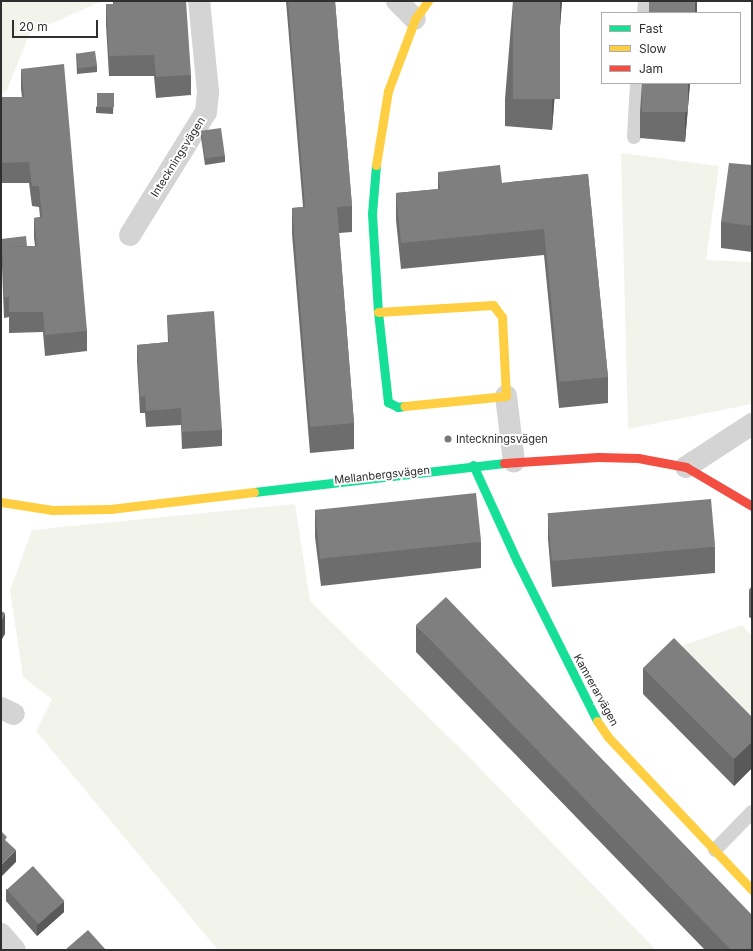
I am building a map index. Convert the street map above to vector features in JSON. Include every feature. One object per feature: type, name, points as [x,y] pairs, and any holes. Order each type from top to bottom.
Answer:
[{"type":"street","name":"Inteckningsvägen","points":[[130,235],[206,112],[208,92],[199,1]]},
{"type":"street","points":[[397,1],[415,19]]},
{"type":"street","points":[[428,1],[415,19],[388,91],[377,152],[372,214],[378,312],[388,402],[398,407],[506,396]]},
{"type":"street","points":[[378,312],[493,304],[502,317],[506,396],[514,462]]},
{"type":"street","points":[[686,467],[752,424]]},
{"type":"street","name":"Mellanbergsvägen","points":[[1,502],[52,510],[110,509],[473,465],[598,456],[638,458],[686,467],[752,506]]},
{"type":"street","name":"Kamrerarvägen","points":[[473,465],[517,561],[590,710],[608,737],[752,890]]},
{"type":"street","points":[[1,934],[15,950]]},
{"type":"lane","points":[[644,12],[645,1]]},
{"type":"lane","points":[[634,137],[637,84]]},
{"type":"lane","points":[[715,850],[752,812]]},
{"type":"shaded area","points":[[1,1],[102,1],[30,33],[7,90],[1,95]]},
{"type":"shaded area","points":[[621,153],[719,166],[706,260],[752,262],[752,404],[628,429]]},
{"type":"shaded area","points":[[295,504],[310,601],[468,756],[656,950],[218,950],[36,731],[52,699],[23,677],[10,590],[32,530]]},
{"type":"shaded area","points":[[742,625],[752,636],[752,724],[664,652]]},
{"type":"building","points":[[114,1],[186,1],[191,75],[156,77],[154,55],[109,56],[106,4],[114,4]]},
{"type":"building","points":[[288,1],[335,1],[352,206],[337,207],[354,423],[310,427],[292,208],[305,207]]},
{"type":"building","points":[[513,1],[560,1],[560,99],[513,99]]},
{"type":"building","points":[[649,1],[695,1],[695,12],[649,12]]},
{"type":"building","points":[[95,51],[97,66],[78,68],[76,54]]},
{"type":"building","points":[[64,64],[87,331],[45,335],[43,312],[9,312],[9,297],[4,297],[2,247],[37,246],[34,218],[42,217],[39,186],[32,186],[29,162],[1,163],[1,97],[24,97],[21,69]]},
{"type":"building","points":[[642,84],[688,84],[688,112],[642,112]]},
{"type":"building","points":[[97,93],[114,93],[114,107],[97,107]]},
{"type":"building","points":[[221,128],[225,156],[205,159],[201,131]]},
{"type":"building","points":[[729,163],[752,165],[752,226],[721,222]]},
{"type":"building","points":[[500,165],[502,183],[588,174],[608,377],[559,382],[544,229],[401,243],[396,193],[440,189],[438,172]]},
{"type":"building","points":[[26,236],[27,246],[2,247],[2,259],[1,239]]},
{"type":"building","points":[[214,311],[222,430],[182,432],[181,408],[146,411],[145,396],[140,397],[137,345],[169,342],[167,315]]},
{"type":"building","points":[[476,493],[481,542],[320,559],[315,510]]},
{"type":"building","points":[[711,499],[715,547],[552,561],[548,513]]},
{"type":"building","points":[[446,597],[752,915],[752,950],[731,950],[416,625]]},
{"type":"building","points":[[1,611],[5,613],[1,621]]},
{"type":"building","points":[[674,638],[752,717],[752,742],[734,759],[643,668]]},
{"type":"building","points":[[1,831],[7,837],[5,840],[16,850],[1,865]]},
{"type":"building","points":[[33,866],[64,901],[38,924],[7,889]]},
{"type":"building","points":[[88,930],[106,950],[65,950]]},
{"type":"traffic: fast","points":[[376,165],[372,214],[378,312],[388,402],[398,407],[404,406]]},
{"type":"traffic: fast","points":[[254,492],[504,463]]},
{"type":"traffic: fast","points":[[473,465],[517,561],[597,721]]},
{"type":"traffic: slow","points":[[376,165],[388,91],[415,19],[428,1]]},
{"type":"traffic: slow","points":[[378,312],[493,305],[502,317],[506,396],[404,406]]},
{"type":"traffic: slow","points":[[1,502],[52,510],[110,509],[254,492]]},
{"type":"traffic: slow","points":[[597,721],[608,737],[752,890]]},
{"type":"traffic: jam","points":[[504,463],[598,457],[638,458],[686,467],[752,506]]},
{"type":"place","name":"Inteckningsvägen","points":[[448,439]]}]
